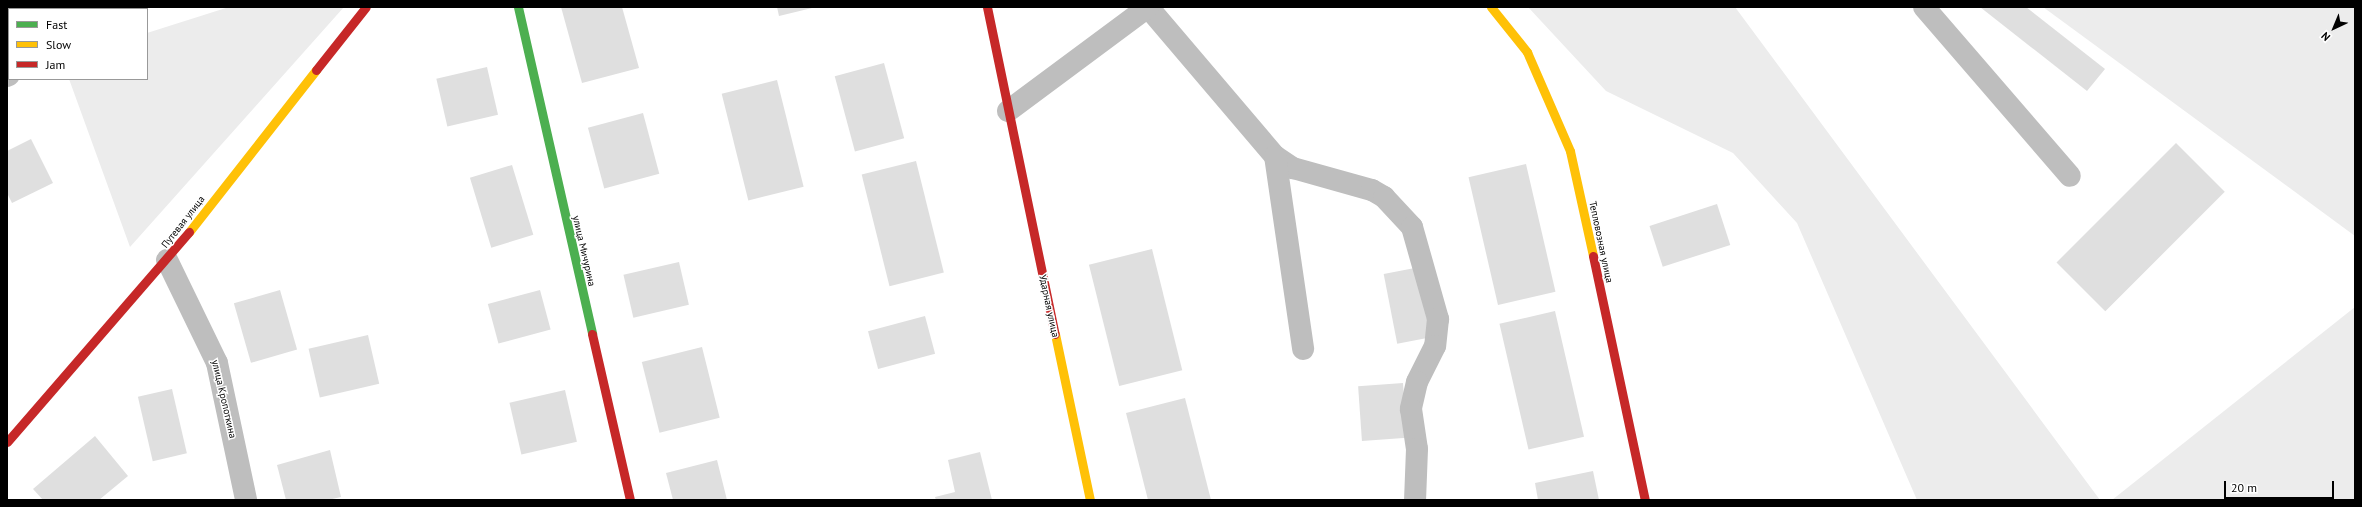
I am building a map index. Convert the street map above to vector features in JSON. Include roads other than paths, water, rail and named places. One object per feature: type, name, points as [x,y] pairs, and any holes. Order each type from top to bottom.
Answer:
[{"type":"street","name":"Путевая улица","points":[[7,442],[168,260],[366,7]]},
{"type":"street","name":"улица Мичурина","points":[[518,7],[630,500]]},
{"type":"street","name":"Ударная улица","points":[[987,7],[1090,500]]},
{"type":"street","points":[[1008,111],[1148,7],[1275,156],[1293,168],[1372,190],[1384,197],[1412,227],[1438,319],[1435,346],[1417,382],[1411,408],[1417,449],[1415,500]]},
{"type":"street","name":"Тепловозная улица","points":[[1491,7],[1527,52],[1570,151],[1645,500]]},
{"type":"street","points":[[1924,7],[2070,176]]},
{"type":"street","points":[[1275,156],[1303,349]]},
{"type":"street","name":"улица Кропоткина","points":[[168,260],[217,363],[246,500]]}]
